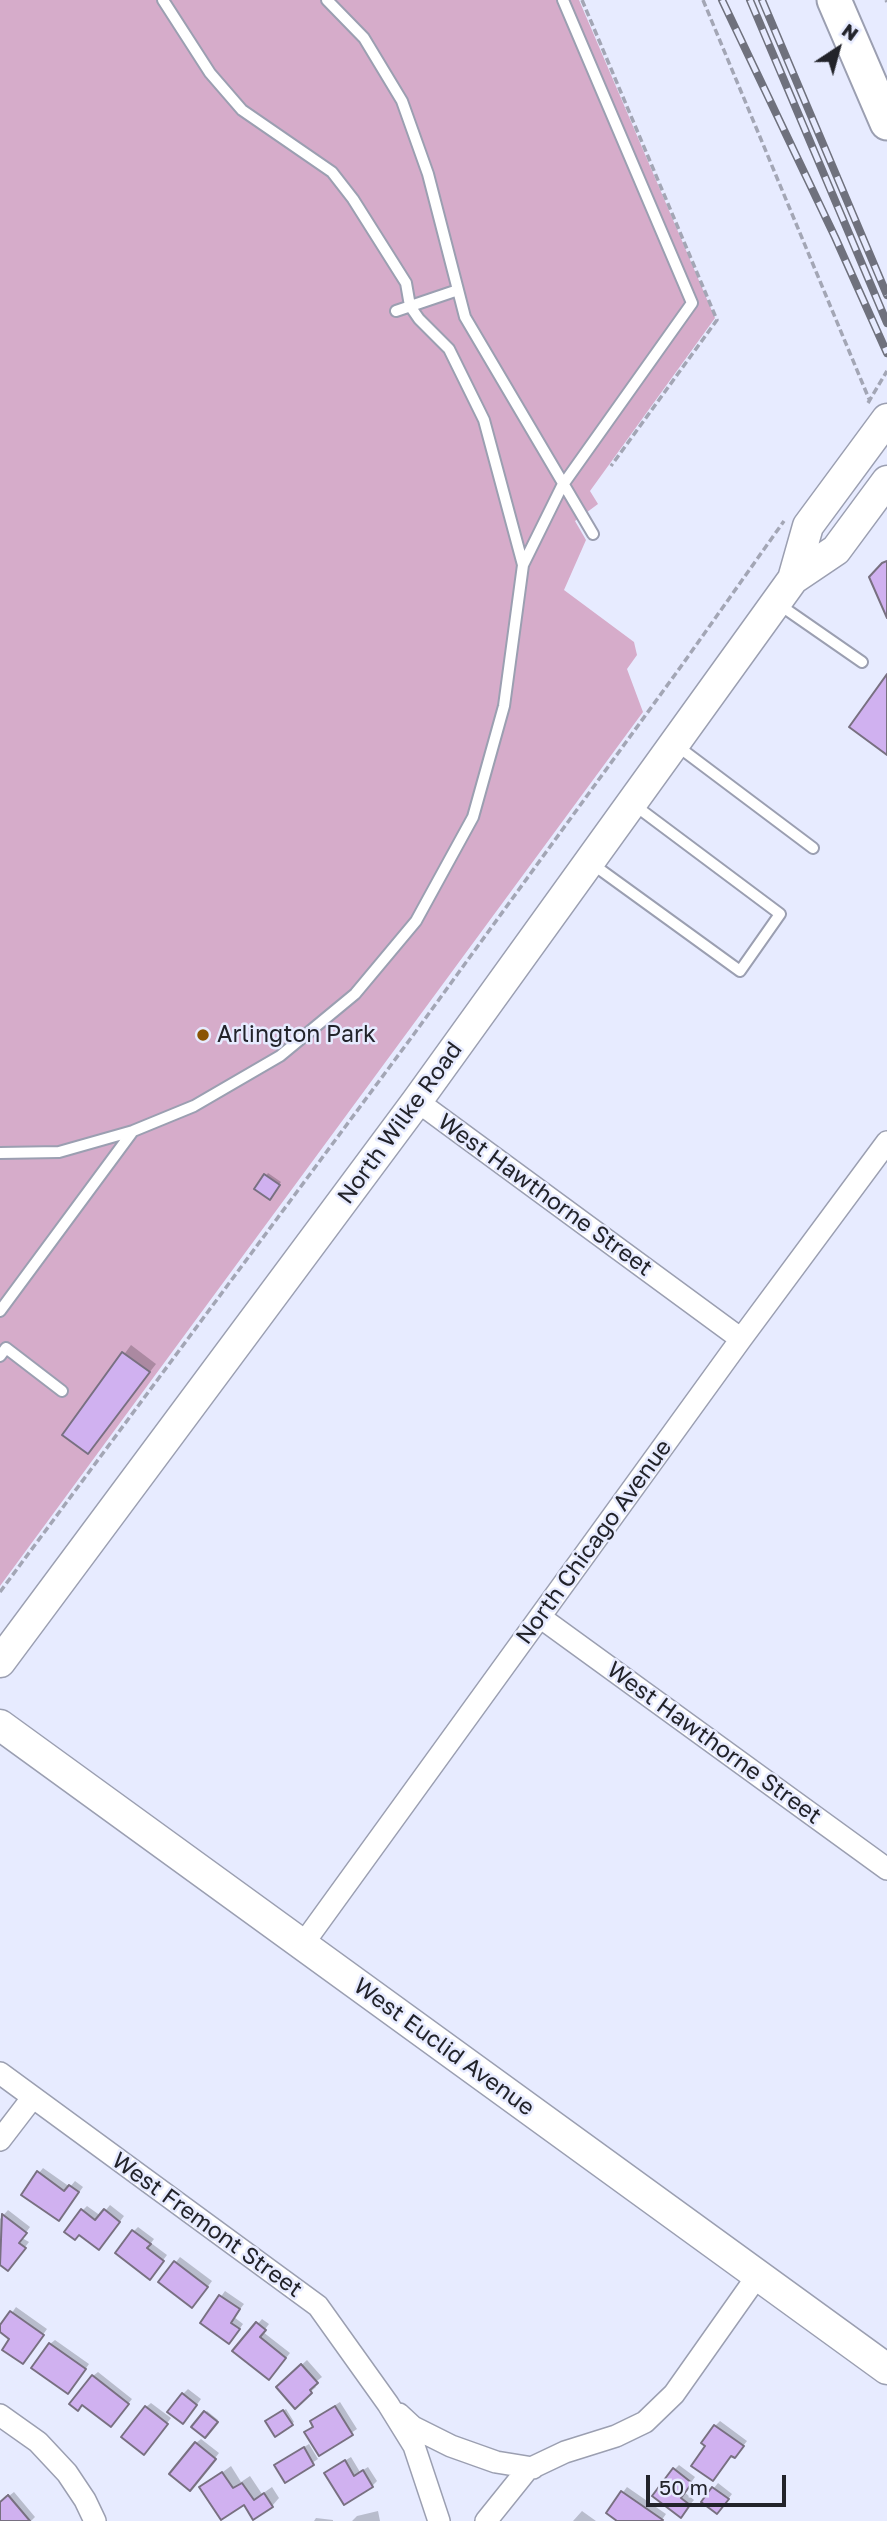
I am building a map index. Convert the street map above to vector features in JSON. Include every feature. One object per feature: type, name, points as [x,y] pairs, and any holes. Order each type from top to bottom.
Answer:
[{"type":"main road","points":[[834,0],[874,80],[887,123]]},
{"type":"main road","name":"North Wilke Road","points":[[0,1662],[417,1101],[785,591],[808,526],[878,410]]},
{"type":"main road","name":"North Wilke Road","points":[[785,591],[836,550],[887,481]]},
{"type":"main road","name":"West Euclid Avenue","points":[[0,1726],[887,2369]]},
{"type":"street","name":"West Hawthorne Street","points":[[417,1101],[741,1339]]},
{"type":"street","name":"North Chicago Avenue","points":[[303,1944],[887,1142]]},
{"type":"street","name":"West Hawthorne Street","points":[[540,1617],[887,1869]]},
{"type":"street","name":"West Fremont Street","points":[[0,2073],[318,2306],[414,2446],[439,2521]]},
{"type":"street","points":[[0,2140],[33,2096]]},
{"type":"street","points":[[486,2521],[527,2470],[565,2452],[617,2436],[645,2422],[674,2394],[758,2275]]},
{"type":"street","name":"West Fremont Street","points":[[387,2404],[413,2427],[451,2446],[496,2462],[533,2468]]},
{"type":"street","points":[[0,2415],[38,2442],[67,2473],[95,2521]]},
{"type":"lane","points":[[163,0],[210,73],[242,110],[332,172],[353,199],[406,283],[410,306],[449,349],[484,421],[523,565]]},
{"type":"lane","points":[[327,0],[364,38],[402,101],[428,174],[465,317],[593,534]]},
{"type":"lane","points":[[0,1153],[59,1152],[133,1131],[194,1105],[280,1056],[355,994],[416,921],[473,817],[504,706],[523,565],[562,485],[692,303],[563,0]]},
{"type":"lane","points":[[396,311],[458,290]]},
{"type":"lane","points":[[785,591],[862,662]]},
{"type":"lane","points":[[676,745],[813,848]]},
{"type":"lane","points":[[591,863],[740,971],[780,914],[633,804]]},
{"type":"lane","points":[[0,1311],[133,1131]]},
{"type":"lane","points":[[2,1350],[62,1391]]},
{"type":"path","points":[[703,0],[878,410]]},
{"type":"path","points":[[878,410],[887,371]]},
{"type":"path","points":[[0,1592],[414,1034],[699,639]]},
{"type":"shaded area","name":"Arlington Park","points":[[0,0],[579,0],[715,318],[590,491],[598,504],[575,521],[586,540],[564,590],[634,642],[637,655],[627,669],[643,712],[0,1586]]},
{"type":"building","points":[[887,561],[887,618],[869,577]]},
{"type":"building","points":[[887,674],[887,755],[849,727]]},
{"type":"building","points":[[264,1174],[280,1185],[270,1200],[254,1189]]},
{"type":"building","points":[[122,1352],[150,1372],[88,1454],[62,1435]]},
{"type":"building","points":[[37,2171],[64,2191],[69,2185],[79,2192],[59,2221],[21,2195]]},
{"type":"building","points":[[81,2209],[95,2220],[104,2209],[120,2222],[99,2250],[79,2235],[75,2240],[64,2232]]},
{"type":"building","points":[[2,2214],[27,2233],[19,2243],[26,2248],[8,2271],[0,2265]]},
{"type":"building","points":[[132,2230],[151,2244],[147,2248],[164,2261],[150,2280],[115,2253]]},
{"type":"building","points":[[174,2261],[208,2287],[192,2308],[158,2282]]},
{"type":"building","points":[[219,2295],[240,2309],[231,2323],[240,2329],[229,2344],[200,2323]]},
{"type":"building","points":[[10,2311],[44,2335],[23,2364],[2,2350],[9,2339],[0,2332],[0,2325]]},
{"type":"building","points":[[256,2322],[266,2330],[260,2337],[286,2358],[269,2380],[232,2351]]},
{"type":"building","points":[[49,2343],[86,2369],[68,2394],[31,2368]]},
{"type":"building","points":[[301,2364],[318,2383],[310,2390],[312,2393],[295,2409],[276,2387]]},
{"type":"building","points":[[92,2375],[129,2404],[111,2427],[82,2405],[78,2411],[69,2404]]},
{"type":"building","points":[[182,2393],[197,2405],[183,2424],[167,2412]]},
{"type":"building","points":[[145,2406],[168,2424],[144,2455],[121,2437]]},
{"type":"building","points":[[335,2406],[353,2435],[319,2456],[304,2432],[313,2427],[310,2421]]},
{"type":"building","points":[[283,2410],[293,2425],[275,2437],[265,2421]]},
{"type":"building","points":[[204,2411],[218,2422],[205,2438],[191,2427]]},
{"type":"building","points":[[714,2425],[744,2446],[735,2458],[731,2456],[713,2481],[691,2466],[705,2446],[701,2443]]},
{"type":"building","points":[[195,2442],[216,2459],[190,2491],[169,2474]]},
{"type":"building","points":[[304,2447],[314,2465],[285,2483],[274,2465]]},
{"type":"building","points":[[345,2460],[354,2476],[363,2470],[373,2487],[344,2505],[324,2473]]},
{"type":"building","points":[[673,2468],[692,2483],[681,2498],[690,2505],[681,2518],[652,2496]]},
{"type":"building","points":[[222,2472],[233,2488],[242,2483],[254,2500],[264,2493],[273,2507],[253,2520],[244,2505],[221,2520],[199,2487]]},
{"type":"building","points":[[712,2487],[729,2499],[717,2514],[701,2502]]},
{"type":"building","points":[[621,2491],[663,2520],[617,2521],[606,2513]]},
{"type":"building","points":[[8,2495],[30,2521],[0,2521],[0,2502]]},
{"type":"railway","points":[[722,0],[887,353]]},
{"type":"railway","points":[[750,0],[887,323]]},
{"type":"railway","points":[[762,0],[887,295]]},
{"type":"place","name":"Arlington Park","points":[[203,1035]]}]
